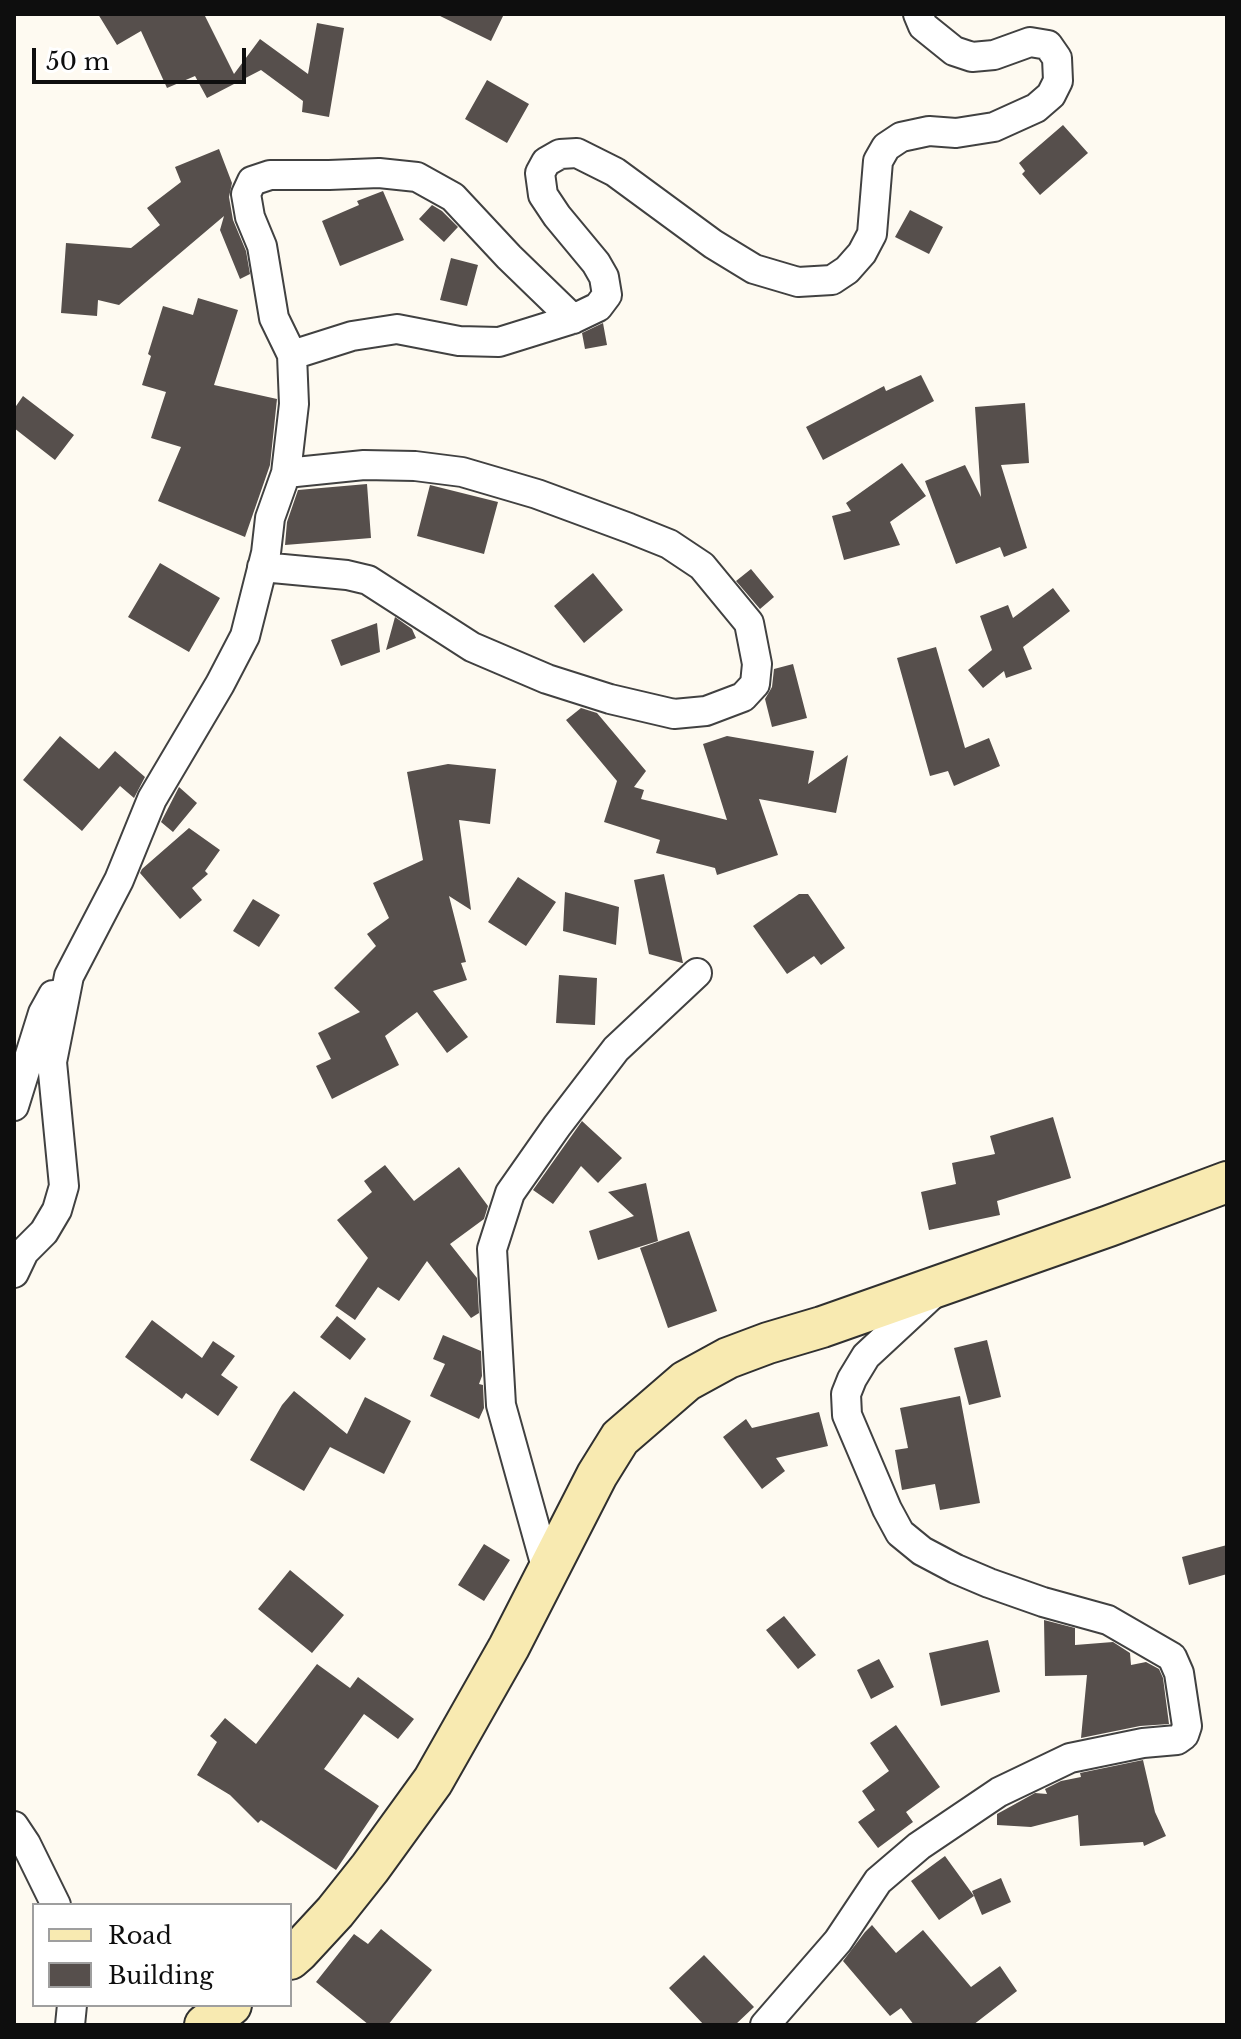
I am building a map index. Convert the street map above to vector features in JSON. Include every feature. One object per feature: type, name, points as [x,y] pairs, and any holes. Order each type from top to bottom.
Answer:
[{"type":"street","points":[[292,355],[352,336],[397,329],[459,341],[499,342],[573,319],[598,307],[607,295],[604,277],[543,195],[540,173],[546,162],[560,154],[577,153],[615,172],[713,244],[754,269],[798,282],[832,280],[847,270],[862,253],[872,234],[878,161],[886,147],[901,137],[929,131],[956,133],[994,127],[1036,108],[1051,95],[1058,81],[1057,58],[1048,45],[1030,42],[994,55],[972,57],[954,51],[923,26],[918,14]]},
{"type":"street","points":[[14,1106],[43,1013],[69,976],[119,880],[152,799],[245,636],[257,594],[270,518],[286,473],[294,404],[292,355],[274,318],[262,246],[250,217],[246,194],[252,181],[270,175],[379,173],[417,177],[453,197],[573,319]]},
{"type":"street","points":[[262,567],[347,575],[368,580],[472,647],[547,679],[610,699],[674,714],[706,711],[743,697],[755,684],[757,664],[749,623],[702,566],[669,544],[537,494],[462,472],[415,466],[364,465],[286,473]]},
{"type":"street","points":[[548,1574],[501,1405],[492,1249],[510,1193],[557,1126],[616,1049],[697,973]]},
{"type":"street","points":[[14,1273],[24,1252],[44,1232],[57,1210],[64,1186],[52,1062],[69,976]]},
{"type":"street","points":[[292,1957],[335,1912],[433,1781],[509,1647],[597,1475],[620,1438],[686,1381],[728,1358],[755,1348],[822,1327],[1227,1182]]},
{"type":"street","points":[[765,2025],[838,1941],[878,1881],[919,1846],[999,1792],[1070,1758],[1143,1743],[1177,1740],[1184,1735],[1187,1726],[1179,1673],[1172,1657],[1108,1620],[1043,1602],[956,1569],[922,1551],[900,1533],[847,1415],[846,1394],[866,1356],[946,1283]]},
{"type":"street","points":[[14,1826],[55,1903]]},
{"type":"street","points":[[205,2025],[228,2007]]},
{"type":"building","points":[[98,14],[204,14],[234,74],[260,39],[308,74],[317,23],[344,28],[329,117],[302,112],[303,101],[261,70],[207,98],[195,76],[167,88],[141,31],[117,45]]},
{"type":"building","points":[[436,14],[504,14],[491,41]]},
{"type":"building","points":[[487,80],[529,104],[507,143],[465,119]]},
{"type":"building","points":[[1063,125],[1088,153],[1040,195],[1022,174],[1025,171],[1019,163]]},
{"type":"building","points":[[219,149],[232,183],[229,197],[233,220],[246,251],[250,274],[240,279],[220,230],[224,216],[119,305],[98,300],[97,316],[61,313],[66,243],[131,248],[160,225],[147,208],[181,182],[175,167]]},
{"type":"building","points":[[383,191],[404,240],[340,266],[322,221],[359,205],[357,201]]},
{"type":"building","points":[[432,205],[458,227],[444,242],[419,219]]},
{"type":"building","points":[[910,210],[943,227],[929,254],[895,237]]},
{"type":"building","points":[[451,258],[478,265],[467,306],[440,300]]},
{"type":"building","points":[[198,298],[238,310],[214,385],[277,399],[270,465],[245,537],[158,501],[181,447],[151,438],[166,392],[142,385],[151,356],[148,354],[163,306],[193,315]]},
{"type":"building","points":[[603,323],[607,345],[585,349],[582,333]]},
{"type":"building","points":[[921,375],[934,401],[823,460],[806,427],[884,386],[886,391]]},
{"type":"building","points":[[23,396],[74,435],[55,460],[14,428],[14,409]]},
{"type":"building","points":[[1025,403],[1029,463],[1001,465],[1027,548],[1004,557],[1000,547],[956,564],[925,481],[965,465],[981,497],[975,407]]},
{"type":"building","points":[[902,463],[926,496],[890,522],[900,545],[844,560],[832,516],[851,511],[846,503]]},
{"type":"building","points":[[367,484],[371,538],[285,545],[287,522],[298,490]]},
{"type":"building","points":[[430,485],[498,502],[484,554],[417,536]]},
{"type":"building","points":[[160,563],[220,598],[189,652],[128,617]]},
{"type":"building","points":[[751,569],[774,597],[760,609],[736,581]]},
{"type":"building","points":[[593,573],[623,610],[584,643],[554,606]]},
{"type":"building","points":[[1053,588],[1070,611],[1023,647],[1032,669],[1006,678],[1004,671],[983,688],[968,670],[992,650],[980,616],[1008,605],[1013,618]]},
{"type":"building","points":[[395,617],[412,629],[416,638],[386,650]]},
{"type":"building","points":[[377,623],[380,652],[341,666],[331,640]]},
{"type":"building","points":[[936,647],[965,748],[989,738],[1000,766],[954,786],[948,771],[930,776],[897,658]]},
{"type":"building","points":[[793,664],[807,718],[772,727],[765,699],[772,687],[774,669]]},
{"type":"building","points":[[581,708],[597,713],[646,771],[634,787],[644,790],[641,799],[727,820],[703,744],[727,736],[814,751],[808,784],[848,755],[836,813],[759,799],[778,855],[717,875],[715,868],[656,853],[660,840],[604,822],[617,781],[566,720]]},
{"type":"building","points":[[60,736],[99,769],[115,751],[145,777],[134,798],[120,786],[82,831],[23,780]]},
{"type":"building","points":[[448,764],[496,769],[490,824],[459,820],[471,910],[449,896],[466,962],[461,963],[467,980],[433,991],[468,1037],[447,1053],[417,1012],[385,1036],[399,1065],[332,1099],[316,1066],[331,1059],[318,1033],[360,1012],[334,988],[376,946],[367,934],[389,918],[373,883],[423,860],[407,772]]},
{"type":"building","points":[[179,787],[197,803],[173,832],[161,822]]},
{"type":"building","points":[[189,828],[220,850],[205,871],[208,874],[192,888],[202,900],[180,919],[140,873]]},
{"type":"building","points":[[664,874],[683,963],[649,954],[634,880]]},
{"type":"building","points":[[518,877],[556,902],[526,946],[488,922]]},
{"type":"building","points":[[565,892],[619,907],[616,945],[563,931]]},
{"type":"building","points":[[799,894],[808,894],[845,948],[821,965],[814,956],[787,974],[753,926]]},
{"type":"building","points":[[253,899],[280,915],[259,947],[233,931]]},
{"type":"building","points":[[559,975],[597,978],[595,1025],[556,1023]]},
{"type":"building","points":[[1053,1117],[1071,1178],[997,1201],[1000,1215],[929,1230],[921,1192],[956,1184],[952,1163],[995,1154],[990,1136]]},
{"type":"building","points":[[582,1121],[622,1158],[598,1183],[581,1166],[553,1204],[533,1190]]},
{"type":"building","points":[[385,1165],[414,1201],[459,1167],[488,1206],[484,1219],[450,1244],[477,1278],[479,1313],[471,1318],[427,1261],[399,1301],[378,1287],[355,1320],[335,1306],[368,1258],[337,1220],[372,1192],[364,1181]]},
{"type":"building","points":[[646,1183],[658,1241],[598,1260],[589,1231],[634,1216],[608,1192]]},
{"type":"building","points":[[689,1231],[717,1311],[668,1328],[640,1248]]},
{"type":"building","points":[[337,1316],[366,1339],[350,1360],[320,1337]]},
{"type":"building","points":[[152,1320],[202,1358],[213,1341],[235,1356],[221,1375],[238,1387],[218,1416],[186,1393],[182,1399],[125,1357]]},
{"type":"building","points":[[443,1335],[481,1351],[482,1376],[479,1384],[483,1385],[484,1408],[479,1419],[430,1396],[445,1364],[433,1359]]},
{"type":"building","points":[[987,1340],[1001,1397],[969,1405],[954,1348]]},
{"type":"building","points":[[294,1391],[347,1434],[365,1397],[411,1421],[384,1474],[330,1447],[304,1491],[250,1460],[282,1405]]},
{"type":"building","points":[[960,1396],[980,1503],[940,1510],[935,1484],[902,1490],[895,1450],[908,1448],[900,1408]]},
{"type":"building","points":[[819,1412],[828,1446],[776,1458],[785,1471],[762,1489],[723,1437],[746,1419],[752,1428]]},
{"type":"building","points":[[484,1544],[510,1560],[484,1601],[458,1585]]},
{"type":"building","points":[[1227,1545],[1227,1574],[1189,1585],[1182,1557]]},
{"type":"building","points":[[290,1570],[344,1615],[312,1653],[258,1609]]},
{"type":"building","points":[[784,1616],[816,1655],[798,1669],[766,1630]]},
{"type":"building","points":[[1044,1620],[1075,1628],[1075,1645],[1113,1642],[1130,1653],[1131,1665],[1146,1662],[1159,1669],[1169,1724],[1140,1726],[1081,1738],[1087,1675],[1045,1676]]},
{"type":"building","points":[[988,1640],[1000,1692],[941,1706],[929,1653]]},
{"type":"building","points":[[879,1659],[894,1687],[871,1699],[857,1670]]},
{"type":"building","points":[[317,1664],[350,1688],[358,1677],[414,1719],[398,1739],[364,1714],[324,1769],[379,1806],[336,1870],[261,1820],[258,1823],[230,1795],[197,1775],[217,1742],[210,1736],[225,1718],[256,1744]]},
{"type":"building","points":[[896,1725],[940,1787],[906,1812],[913,1822],[878,1848],[858,1822],[875,1810],[862,1791],[889,1771],[870,1743]]},
{"type":"building","points":[[1143,1760],[1155,1812],[1166,1836],[1144,1846],[1143,1842],[1080,1846],[1078,1815],[1031,1827],[997,1825],[997,1814],[1035,1793],[1047,1794],[1045,1789],[1061,1781],[1081,1777],[1080,1773]]},
{"type":"building","points":[[945,1856],[974,1896],[939,1920],[911,1881]]},
{"type":"building","points":[[1001,1878],[1011,1902],[982,1915],[972,1891]]},
{"type":"building","points":[[872,1925],[896,1953],[923,1930],[971,1987],[1000,1966],[1017,1991],[973,2025],[914,2025],[901,2008],[890,2016],[843,1961]]},
{"type":"building","points":[[381,1929],[432,1970],[388,2025],[369,2025],[316,1982],[354,1934],[368,1944]]},
{"type":"building","points":[[704,1955],[754,2007],[735,2025],[704,2025],[669,1988]]}]
